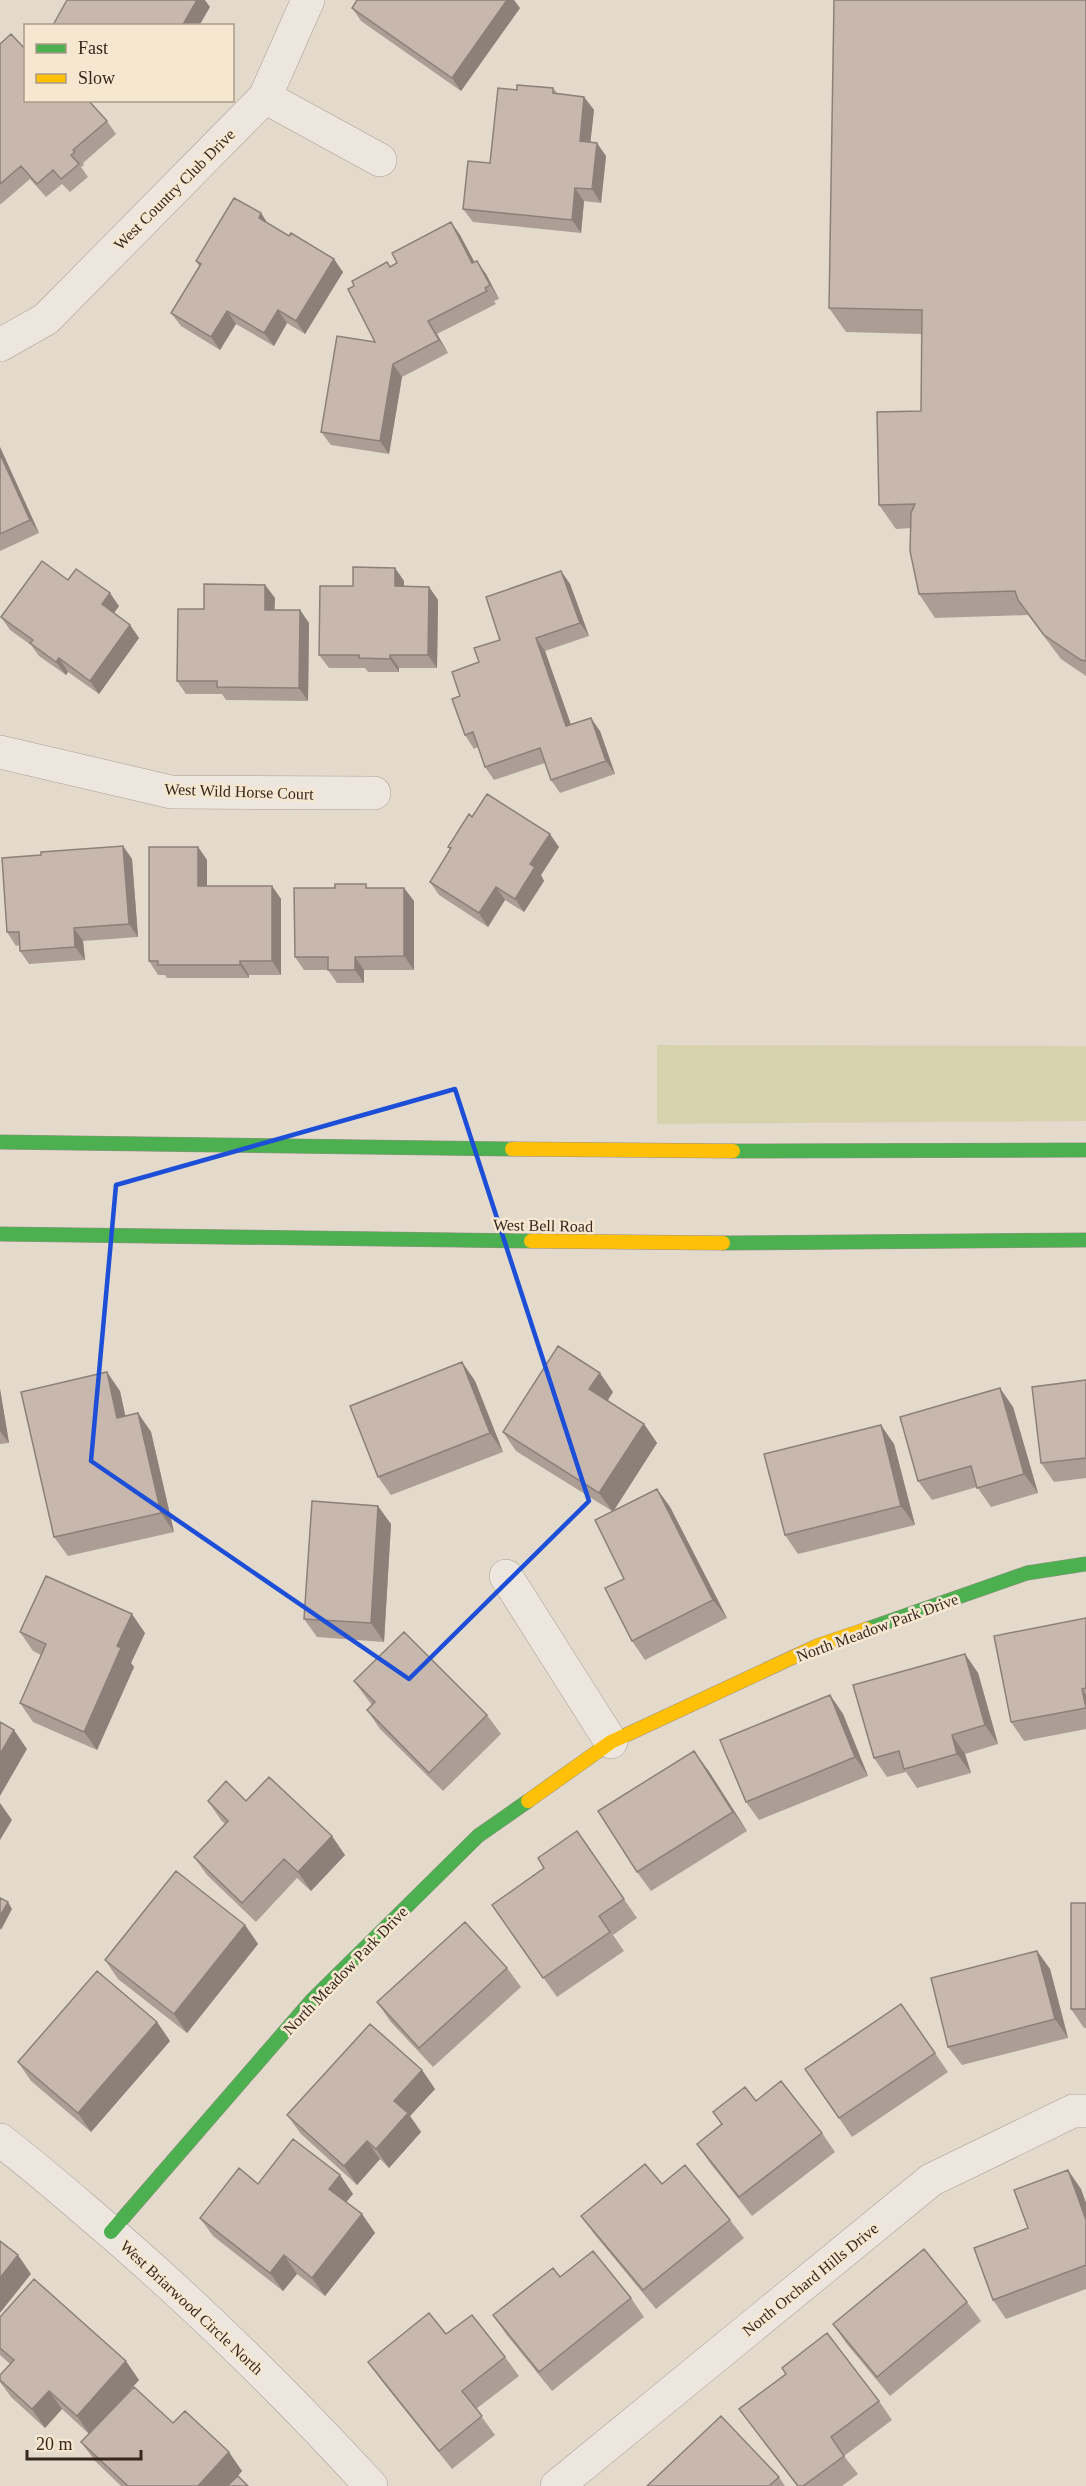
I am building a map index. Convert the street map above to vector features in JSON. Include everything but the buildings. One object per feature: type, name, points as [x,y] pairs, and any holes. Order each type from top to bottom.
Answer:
[{"type":"main road","points":[[0,1142],[654,1151],[1086,1150]]},
{"type":"main road","name":"West Bell Road","points":[[0,1234],[674,1243],[1086,1240]]},
{"type":"main road","name":"North Meadow Park Drive","points":[[111,2232],[312,2000],[478,1836],[611,1742],[818,1646],[1027,1573],[1086,1564]]},
{"type":"street","name":"West Country Club Drive","points":[[0,345],[46,319],[265,96],[308,0]]},
{"type":"street","points":[[265,96],[380,160]]},
{"type":"street","name":"West Wild Horse Court","points":[[0,752],[171,792],[374,794]]},
{"type":"street","points":[[506,1576],[611,1742]]},
{"type":"street","name":"North Orchard Hills Drive","points":[[557,2486],[931,2180],[1073,2112],[1086,2111]]},
{"type":"street","name":"West Briarwood Circle North","points":[[0,2140],[111,2232],[196,2308],[292,2400],[371,2486]]},
{"type":"highlighted area","points":[[455,1089],[589,1501],[409,1679],[91,1461],[116,1185]]},
{"type":"shaded area","points":[[657,1045],[1086,1046],[1086,1121],[657,1124]]},
{"type":"traffic: fast","points":[[0,1142],[512,1149]]},
{"type":"traffic: fast","points":[[733,1151],[1086,1150]]},
{"type":"traffic: fast","points":[[0,1234],[531,1241]]},
{"type":"traffic: fast","points":[[723,1243],[1086,1240]]},
{"type":"traffic: fast","points":[[867,1629],[1027,1573],[1086,1564]]},
{"type":"traffic: fast","points":[[111,2232],[312,2000],[478,1836],[528,1801]]},
{"type":"traffic: slow","points":[[512,1149],[733,1151]]},
{"type":"traffic: slow","points":[[531,1241],[723,1243]]},
{"type":"traffic: slow","points":[[528,1801],[611,1742],[817,1646],[867,1629]]}]
